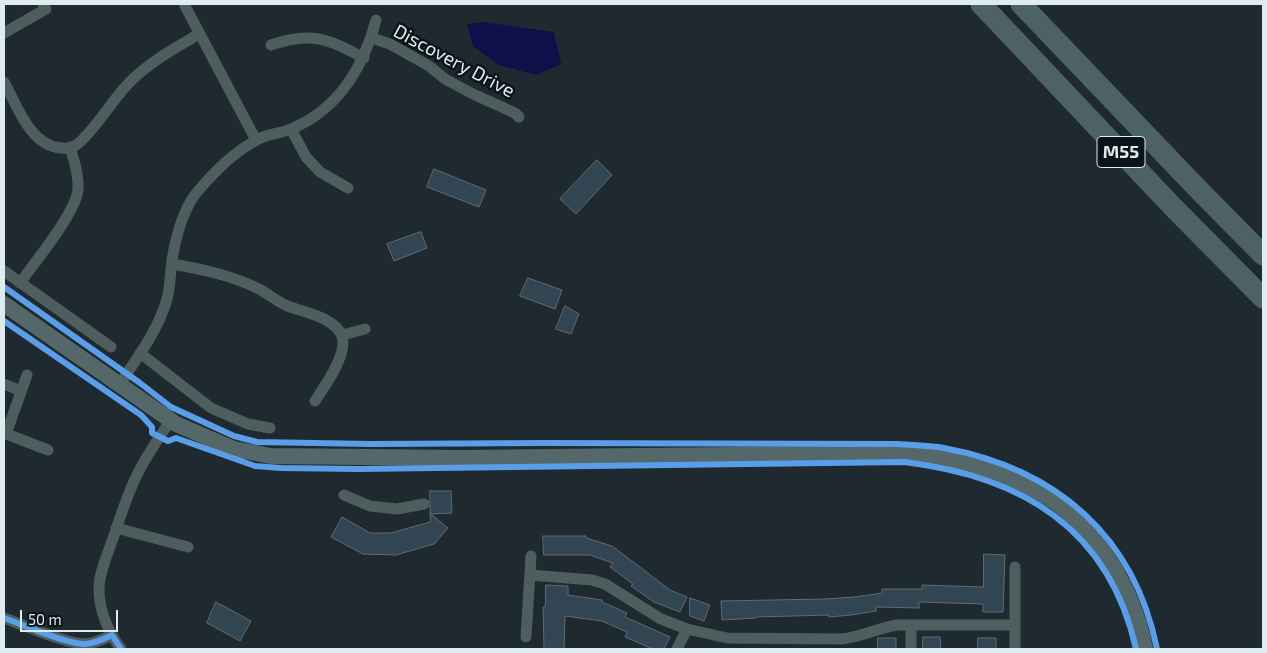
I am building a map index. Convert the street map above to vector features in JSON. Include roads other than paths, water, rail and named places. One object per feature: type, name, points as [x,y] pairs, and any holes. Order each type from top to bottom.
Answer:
[{"type":"highway","name":"M55","points":[[981,4],[1152,185],[1263,298]]},
{"type":"highway","name":"M55","points":[[1021,4],[1196,188],[1263,255]]},
{"type":"main road","points":[[4,304],[171,420],[197,434],[234,448],[284,456],[461,458],[910,453],[931,455],[988,470],[1028,486],[1048,498],[1074,519],[1092,538],[1115,570],[1133,609],[1145,649]]},
{"type":"street","points":[[184,4],[256,140]]},
{"type":"street","points":[[4,33],[48,5]]},
{"type":"street","name":"Discovery Drive","points":[[119,385],[149,339],[163,310],[167,298],[173,253],[184,216],[196,193],[216,171],[256,140],[291,129],[317,114],[342,92],[364,58],[372,38],[376,20]]},
{"type":"street","points":[[4,82],[36,136],[48,145],[58,148],[70,148],[86,137],[119,94],[139,73],[199,34]]},
{"type":"street","points":[[271,45],[288,39],[306,37],[324,39],[364,58]]},
{"type":"street","name":"Discovery Drive","points":[[372,38],[390,44],[429,66],[445,79],[472,94],[515,113],[519,117]]},
{"type":"street","points":[[291,129],[306,157],[320,172],[348,188]]},
{"type":"street","points":[[20,283],[63,222],[76,200],[78,179],[70,148]]},
{"type":"street","points":[[172,264],[202,269],[257,288],[289,307],[317,314],[334,327],[342,335],[344,349],[337,365],[315,401]]},
{"type":"street","points":[[4,271],[111,347]]},
{"type":"street","points":[[342,335],[365,329]]},
{"type":"street","points":[[140,353],[211,408],[248,424],[270,428]]},
{"type":"street","points":[[27,376],[5,434],[48,450]]},
{"type":"street","points":[[4,384],[21,391]]},
{"type":"street","points":[[121,649],[112,635],[103,614],[99,580],[123,507],[140,469],[171,420]]},
{"type":"street","points":[[344,495],[370,506],[397,509],[424,504]]},
{"type":"street","points":[[116,528],[188,546]]},
{"type":"street","points":[[526,637],[531,556]]},
{"type":"street","points":[[1015,567],[1015,649]]},
{"type":"street","points":[[530,575],[592,580],[605,584],[647,611],[687,629],[727,638],[816,640],[851,638],[888,626],[1014,625]]},
{"type":"street","points":[[4,618],[63,639],[84,644],[99,641],[112,635]]},
{"type":"street","points":[[911,649],[912,625]]},
{"type":"street","points":[[677,649],[687,629]]}]
